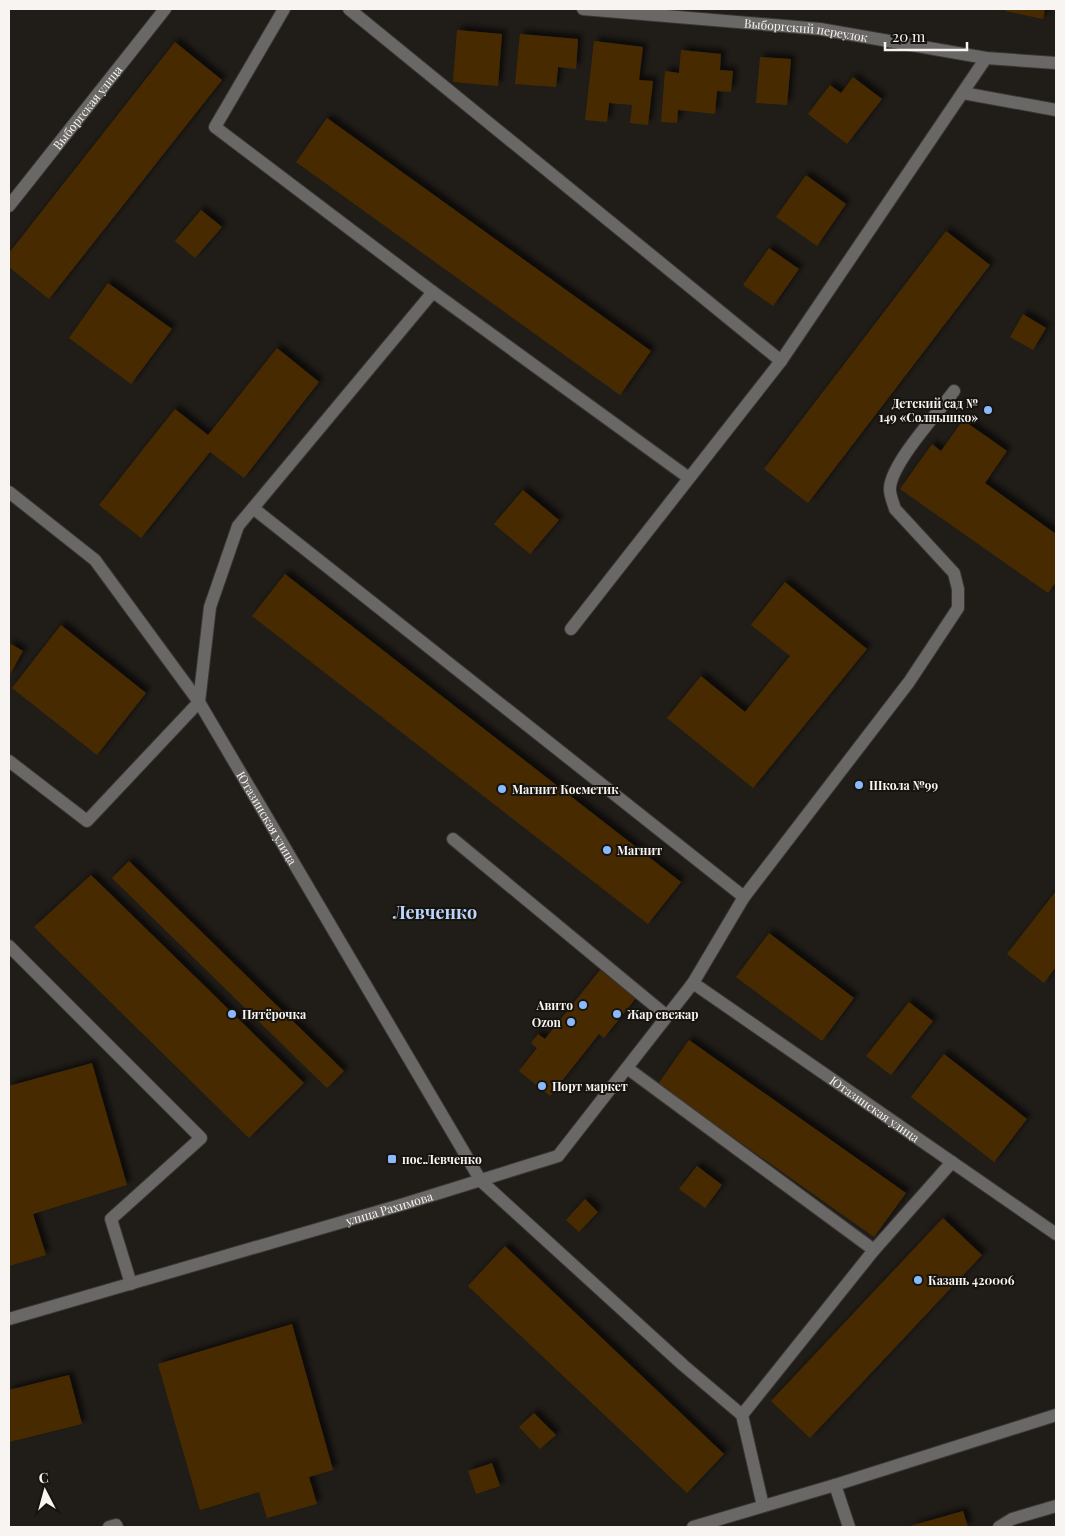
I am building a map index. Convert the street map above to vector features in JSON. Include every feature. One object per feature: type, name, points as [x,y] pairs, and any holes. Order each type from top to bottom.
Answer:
[{"type":"street","name":"Выборгская улица","points":[[9,206],[165,9]]},
{"type":"street","points":[[284,9],[215,127],[433,292],[689,478]]},
{"type":"street","points":[[349,9],[781,361]]},
{"type":"street","name":"Выборгский переулок","points":[[584,9],[820,29],[986,58],[1056,64]]},
{"type":"street","points":[[571,629],[781,361],[986,58]]},
{"type":"street","points":[[963,93],[1056,110]]},
{"type":"street","points":[[722,436],[938,130]]},
{"type":"street","points":[[9,761],[87,821],[199,702],[210,607],[238,526],[433,292]]},
{"type":"street","name":"улица Рахимова","points":[[9,1319],[481,1181],[558,1156],[693,983],[744,897],[909,682],[958,608],[958,589],[954,573],[896,509],[891,498],[890,487],[903,458],[954,391]]},
{"type":"street","name":"Ютазинская улица","points":[[9,492],[95,560],[199,702],[481,1181],[683,1365],[742,1415]]},
{"type":"street","points":[[253,508],[744,897]]},
{"type":"street","points":[[453,839],[667,1016]]},
{"type":"street","points":[[9,946],[201,1138],[111,1219],[131,1284]]},
{"type":"street","name":"Ютазинская улица","points":[[693,983],[1056,1234]]},
{"type":"street","points":[[627,1068],[874,1250]]},
{"type":"street","points":[[764,1506],[742,1415],[874,1250],[952,1162]]},
{"type":"street","points":[[693,1527],[836,1485],[1056,1416]]},
{"type":"street","points":[[836,1485],[849,1527]]},
{"type":"street","points":[[1000,1527],[1012,1519],[1056,1506]]},
{"type":"street","points":[[109,1527],[116,1525],[117,1527]]},
{"type":"building","points":[[1006,9],[1045,9],[1043,19],[1005,11]]},
{"type":"building","points":[[457,30],[502,34],[498,86],[453,82]]},
{"type":"building","points":[[520,34],[578,39],[576,69],[558,67],[556,87],[515,84]]},
{"type":"building","points":[[594,41],[643,47],[639,80],[653,81],[648,125],[630,123],[632,105],[609,103],[607,122],[585,120]]},
{"type":"building","points":[[175,42],[222,80],[49,299],[9,267],[9,253]]},
{"type":"building","points":[[681,50],[721,54],[720,70],[733,71],[731,92],[717,91],[715,114],[678,110],[677,123],[661,122],[665,71],[679,73]]},
{"type":"building","points":[[760,57],[791,59],[787,105],[756,103]]},
{"type":"building","points":[[853,77],[882,99],[847,144],[808,114],[830,85],[841,93]]},
{"type":"building","points":[[327,118],[651,351],[620,395],[296,162]]},
{"type":"building","points":[[806,175],[846,204],[817,246],[776,217]]},
{"type":"building","points":[[201,210],[222,227],[195,258],[175,241]]},
{"type":"building","points":[[946,231],[990,265],[808,503],[764,469]]},
{"type":"building","points":[[769,248],[799,269],[773,306],[743,285]]},
{"type":"building","points":[[108,283],[172,329],[131,384],[69,338]]},
{"type":"building","points":[[1023,314],[1046,328],[1033,350],[1010,337]]},
{"type":"building","points":[[277,348],[319,382],[244,478],[210,452],[141,538],[99,505],[175,409],[208,435]]},
{"type":"building","points":[[963,420],[1007,451],[985,483],[1056,534],[1056,582],[1048,593],[900,489],[932,444],[941,451]]},
{"type":"building","points":[[523,490],[559,520],[530,554],[494,524]]},
{"type":"building","points":[[285,574],[681,882],[648,924],[252,616]]},
{"type":"building","points":[[785,582],[867,649],[753,788],[667,718],[701,676],[745,712],[790,656],[751,625]]},
{"type":"building","points":[[61,625],[146,693],[97,755],[12,688]]},
{"type":"building","points":[[9,643],[23,651],[9,676]]},
{"type":"building","points":[[129,861],[344,1071],[327,1088],[112,878]]},
{"type":"building","points":[[91,875],[304,1083],[249,1138],[34,927]]},
{"type":"building","points":[[1056,891],[1056,967],[1044,983],[1007,954]]},
{"type":"building","points":[[769,933],[854,998],[822,1041],[736,977]]},
{"type":"building","points":[[600,970],[636,998],[604,1038],[599,1034],[550,1096],[519,1071],[537,1048],[531,1043],[538,1034],[545,1039]]},
{"type":"building","points":[[909,1002],[933,1021],[891,1075],[866,1056]]},
{"type":"building","points":[[689,1040],[906,1193],[874,1237],[658,1084]]},
{"type":"building","points":[[944,1054],[1027,1119],[994,1162],[911,1097]]},
{"type":"building","points":[[92,1063],[127,1185],[33,1214],[46,1255],[9,1266],[9,1086]]},
{"type":"building","points":[[697,1166],[722,1185],[705,1208],[679,1189]]},
{"type":"building","points":[[585,1199],[598,1212],[579,1232],[566,1220]]},
{"type":"building","points":[[943,1218],[982,1255],[810,1438],[771,1401]]},
{"type":"building","points":[[505,1246],[724,1454],[687,1493],[468,1286]]},
{"type":"building","points":[[292,1324],[333,1470],[309,1477],[317,1504],[267,1518],[259,1492],[200,1510],[158,1364]]},
{"type":"building","points":[[69,1375],[82,1424],[9,1442],[9,1390]]},
{"type":"building","points":[[534,1413],[556,1435],[540,1449],[519,1427]]},
{"type":"building","points":[[492,1463],[500,1486],[476,1494],[468,1471]]},
{"type":"building","points":[[963,1511],[968,1527],[907,1527]]},
{"type":"place","name":"Детский сад № 149 «Солнышко»","points":[[988,410]]},
{"type":"place","name":"Школа №99","points":[[859,785]]},
{"type":"place","name":"Магнит Косметик","points":[[502,789]]},
{"type":"place","name":"Магнит","points":[[607,850]]},
{"type":"place","name":"Авито","points":[[583,1005]]},
{"type":"place","name":"Пятёрочка","points":[[232,1014]]},
{"type":"place","name":"Жар свежар","points":[[617,1014]]},
{"type":"place","name":"Ozon","points":[[571,1022]]},
{"type":"place","name":"Порт маркет","points":[[542,1086]]},
{"type":"place","name":"пос.Левченко","points":[[392,1159]]},
{"type":"place","name":"Казань 420006","points":[[918,1280]]},
{"type":"district","name":"Левченко","points":[[435,912]]}]
